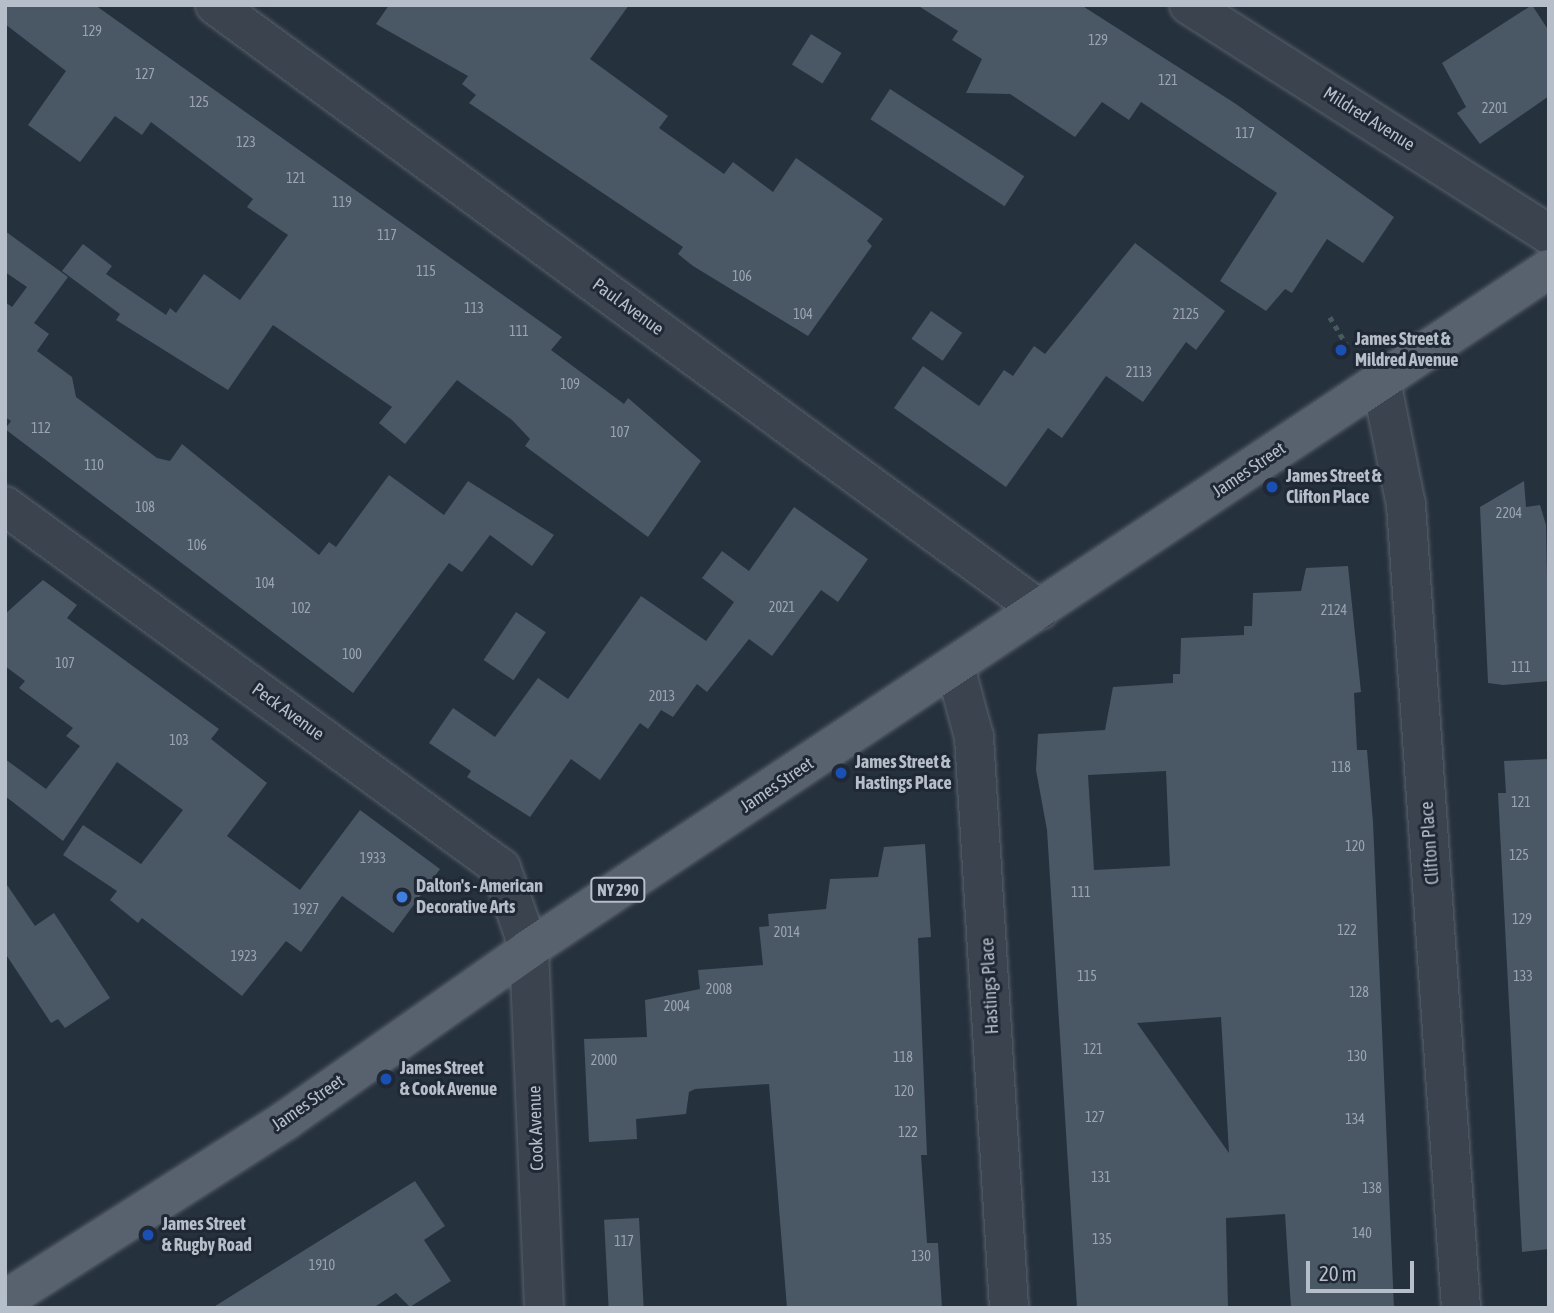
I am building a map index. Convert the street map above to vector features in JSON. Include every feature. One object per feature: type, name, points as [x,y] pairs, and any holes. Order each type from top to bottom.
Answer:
[{"type":"main road","name":"James Street","points":[[5,1300],[286,1120],[529,949],[1549,269]]},
{"type":"street","name":"Paul Avenue","points":[[215,5],[1040,610]]},
{"type":"street","name":"Mildred Avenue","points":[[1189,5],[1549,234]]},
{"type":"street","name":"Clifton Place","points":[[1381,381],[1406,505],[1461,1308]]},
{"type":"street","name":"Peck Avenue","points":[[5,506],[502,868],[529,949]]},
{"type":"street","name":"Hastings Place","points":[[955,667],[974,737],[1009,1308]]},
{"type":"street","name":"Cook Avenue","points":[[529,949],[544,1308]]},
{"type":"path","points":[[1329,317],[1347,345]]},
{"type":"building","points":[[5,5],[95,5],[562,337],[551,350],[624,404],[628,398],[701,461],[648,537],[525,446],[530,439],[512,420],[457,380],[405,444],[379,423],[392,407],[273,325],[228,390],[116,320],[120,314],[62,271],[83,244],[112,266],[106,274],[166,315],[170,308],[176,313],[204,274],[240,300],[288,235],[247,207],[253,199],[151,122],[142,135],[115,116],[80,162],[28,125],[66,71],[5,24]]},
{"type":"building","points":[[389,5],[629,5],[590,59],[668,116],[659,128],[724,174],[733,162],[773,192],[796,158],[883,219],[867,241],[872,246],[808,336],[693,266],[678,254],[683,247],[469,103],[476,95],[462,84],[468,76],[376,24]]},
{"type":"building","points":[[917,5],[1081,5],[1236,104],[1394,217],[1363,263],[1327,239],[1292,293],[1285,289],[1266,311],[1220,281],[1277,193],[1141,102],[1129,120],[1102,102],[1075,137],[1010,94],[966,93],[982,59],[952,40],[958,31]]},
{"type":"building","points":[[1532,5],[1549,31],[1549,96],[1480,144],[1457,113],[1466,107],[1442,63]]},
{"type":"building","points":[[811,34],[842,53],[822,84],[792,65]]},
{"type":"building","points":[[890,89],[1024,176],[1005,206],[870,119]]},
{"type":"building","points":[[5,231],[68,277],[34,323],[49,334],[37,351],[72,377],[76,397],[157,458],[170,461],[182,444],[319,555],[329,542],[336,547],[389,475],[444,515],[468,481],[554,535],[532,566],[490,535],[462,572],[449,563],[353,693],[5,429],[11,421],[5,417],[5,302],[12,307],[27,287],[5,272]]},
{"type":"building","points":[[1135,243],[1225,311],[1196,350],[1186,342],[1143,402],[1106,376],[1062,438],[1048,428],[1006,487],[894,408],[923,366],[979,406],[1004,370],[1013,376],[1034,346],[1045,354]]},
{"type":"building","points":[[931,311],[962,333],[943,361],[911,339]]},
{"type":"building","points":[[1524,481],[1526,507],[1540,505],[1546,525],[1549,681],[1503,685],[1488,683],[1480,507]]},
{"type":"building","points":[[794,507],[868,559],[838,602],[821,590],[772,656],[749,639],[707,692],[697,684],[673,717],[661,710],[648,729],[640,723],[600,780],[571,759],[530,817],[467,777],[471,771],[429,743],[453,708],[495,737],[538,678],[568,699],[641,596],[706,641],[734,602],[702,578],[722,551],[749,571]]},
{"type":"building","points":[[1348,566],[1361,692],[1354,693],[1357,750],[1367,750],[1373,822],[1394,1308],[1291,1308],[1285,1214],[1226,1218],[1228,1308],[1077,1308],[1047,830],[1036,770],[1038,734],[1105,730],[1113,687],[1173,683],[1173,674],[1180,674],[1181,638],[1244,635],[1244,626],[1252,626],[1253,593],[1301,591],[1306,568]],"holes":[[[1166,771],[1170,866],[1094,870],[1088,775]],[[1221,1017],[1229,1153],[1137,1023]]]},
{"type":"building","points":[[43,580],[77,605],[67,618],[219,729],[211,739],[267,783],[227,836],[300,890],[360,810],[440,869],[393,933],[342,896],[301,952],[286,941],[242,996],[142,918],[138,923],[110,900],[117,891],[63,855],[83,825],[141,864],[183,810],[117,762],[63,841],[5,796],[5,759],[46,789],[80,746],[66,736],[73,728],[19,688],[25,681],[5,666],[5,614]]},
{"type":"building","points":[[516,612],[546,632],[513,680],[484,660]]},
{"type":"building","points":[[1549,759],[1549,1249],[1522,1252],[1498,793],[1506,793],[1504,761]]},
{"type":"building","points":[[925,844],[931,937],[918,938],[927,1155],[921,1155],[927,1243],[938,1243],[942,1308],[787,1308],[769,1084],[695,1089],[689,1092],[686,1114],[636,1119],[637,1139],[589,1142],[584,1039],[647,1037],[645,1000],[700,989],[698,970],[763,965],[759,927],[769,926],[768,914],[826,909],[830,879],[878,877],[884,847]]},
{"type":"building","points":[[5,882],[35,926],[54,913],[110,998],[65,1028],[58,1019],[51,1023],[5,953]]},
{"type":"building","points":[[415,1181],[445,1226],[424,1240],[451,1281],[410,1307],[396,1293],[373,1308],[212,1308]]},
{"type":"building","points":[[639,1218],[644,1308],[609,1308],[604,1220]]},
{"type":"place","name":"James Street & Mildred Avenue","points":[[1341,350]]},
{"type":"place","name":"James Street & Clifton Place","points":[[1272,487]]},
{"type":"place","name":"James Street & Hastings Place","points":[[841,773]]},
{"type":"place","name":"Dalton's - American Decorative Arts","points":[[402,897]]},
{"type":"place","name":"James Street & Cook Avenue","points":[[386,1079]]},
{"type":"place","name":"James Street & Rugby Road","points":[[148,1235]]}]
